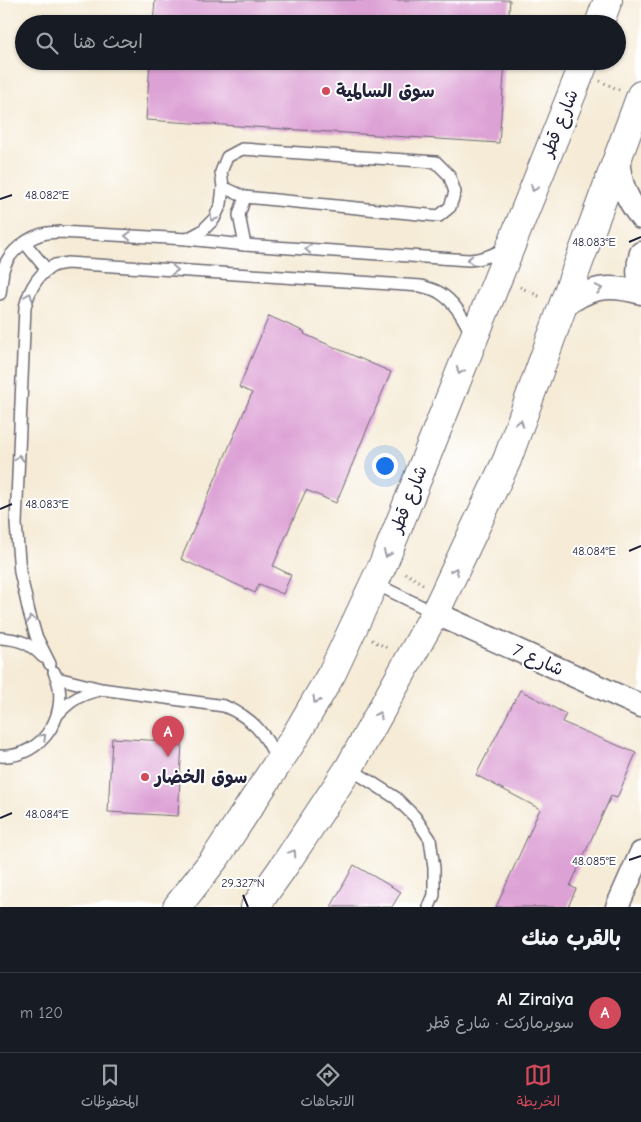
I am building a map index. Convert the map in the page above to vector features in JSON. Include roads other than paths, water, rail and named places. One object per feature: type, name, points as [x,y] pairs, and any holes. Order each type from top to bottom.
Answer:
[{"type":"main road","points":[[602,15],[608,0]]},
{"type":"main road","name":"شارع قطر","points":[[177,907],[216,857],[278,763],[332,672],[379,573],[582,70]]},
{"type":"main road","points":[[255,907],[349,768],[439,604],[507,460],[640,97]]},
{"type":"street","points":[[618,158],[624,192],[632,207],[641,218]]},
{"type":"street","points":[[562,308],[580,295],[602,288],[613,287],[641,291],[638,280],[641,253]]},
{"type":"street","name":"شارع 7","points":[[439,604],[641,706]]},
{"type":"street","points":[[617,907],[641,853]]},
{"type":"lane","points":[[187,239],[202,232],[214,219],[221,204],[223,187],[221,172],[227,157],[242,149],[436,162],[449,175],[456,192],[450,207],[440,216],[245,197],[223,187]]},
{"type":"lane","points":[[245,197],[239,215],[245,245]]},
{"type":"lane","points":[[0,294],[4,269],[9,259],[25,243],[34,237],[46,233],[59,232],[187,239],[245,245],[469,260],[492,256],[513,240]]},
{"type":"lane","points":[[25,243],[48,270]]},
{"type":"lane","points":[[58,714],[60,696],[57,678],[36,636],[29,612],[20,572],[16,524],[25,307],[33,286],[48,270],[55,265],[66,263],[420,286],[439,292],[450,301],[463,316],[473,339]]},
{"type":"lane","points":[[379,573],[439,604]]},
{"type":"lane","points":[[0,638],[14,639],[34,648],[50,664]]},
{"type":"lane","points":[[57,678],[102,690],[224,706],[254,724],[264,736],[278,763]]},
{"type":"lane","points":[[0,756],[8,756],[30,749],[47,734],[58,714],[67,704],[89,692],[102,690]]},
{"type":"lane","points":[[349,768],[396,798],[415,817],[430,840],[434,868],[434,895],[429,907]]},
{"type":"place","name":"سوق السالمية","points":[[326,91]]},
{"type":"place","name":"Al Ziraiya","points":[[168,757]]},
{"type":"place","name":"سوق الخضار","points":[[145,777]]}]
